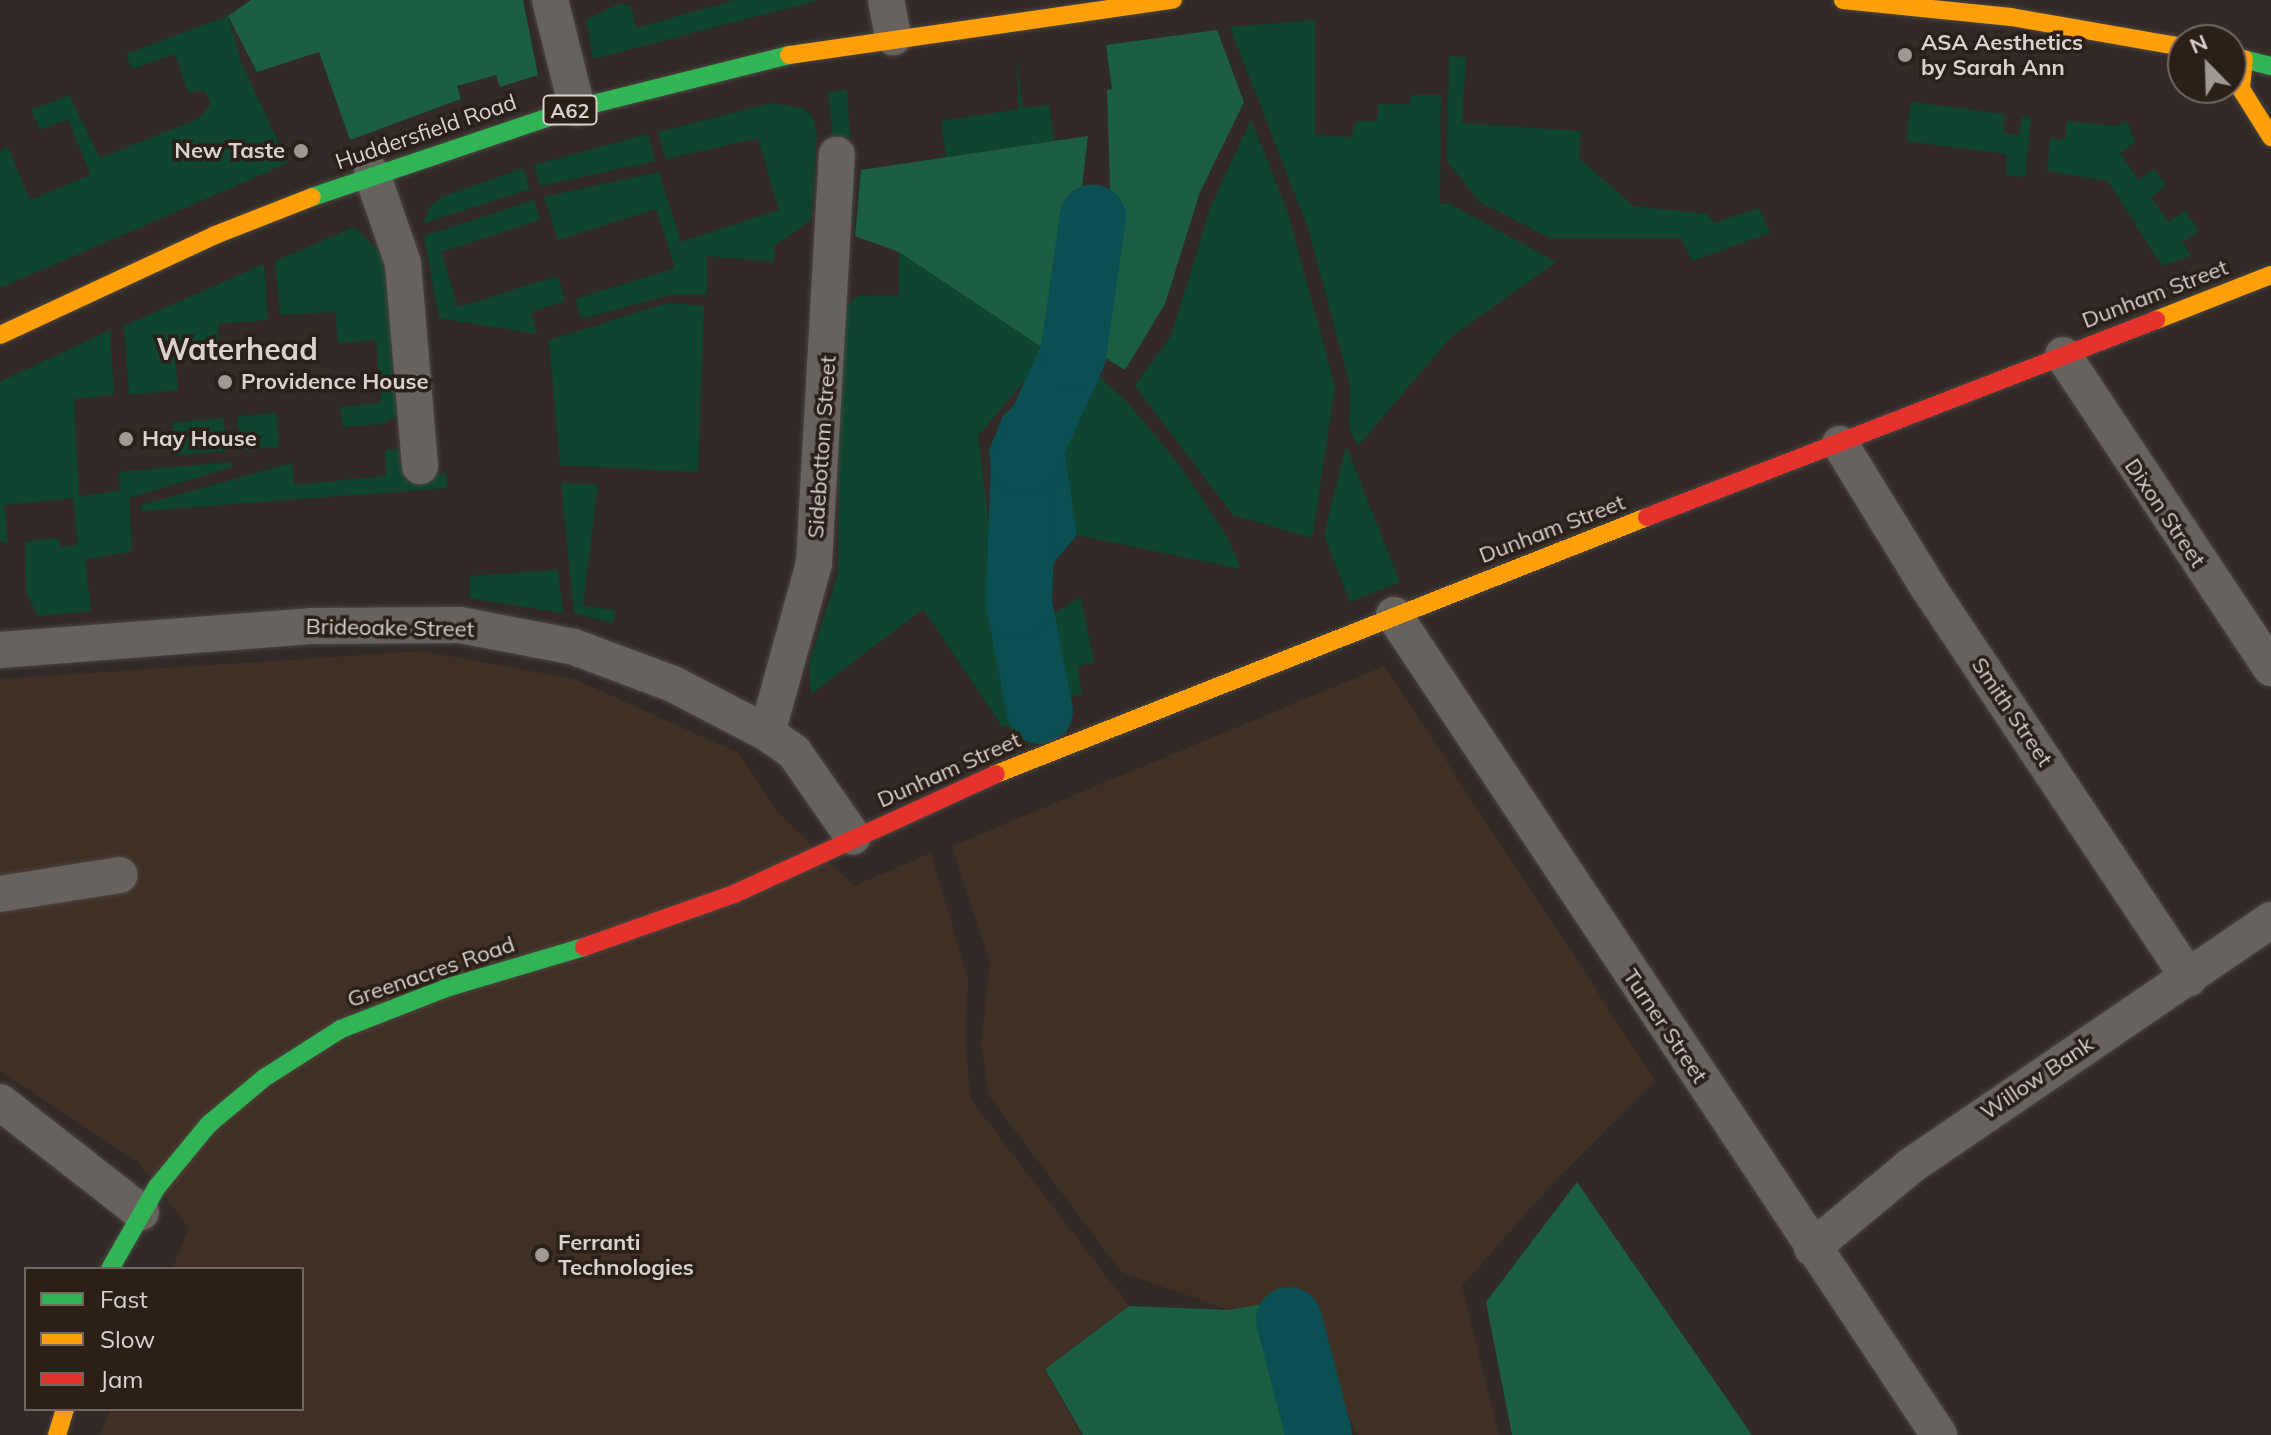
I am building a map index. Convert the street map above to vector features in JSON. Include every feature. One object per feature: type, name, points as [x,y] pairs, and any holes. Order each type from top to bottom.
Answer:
[{"type":"street","points":[[550,0],[577,108]]},
{"type":"street","points":[[886,0],[893,37]]},
{"type":"street","name":"Huddersfield Road","points":[[0,335],[215,235],[372,174],[577,108],[719,69],[893,37],[1173,0]]},
{"type":"street","points":[[1843,0],[2011,17],[2167,44]]},
{"type":"street","points":[[2247,60],[2271,66]]},
{"type":"street","points":[[2247,99],[2271,137]]},
{"type":"street","name":"Sidebottom Street","points":[[767,733],[814,563],[837,155]]},
{"type":"street","points":[[372,174],[403,263],[420,466]]},
{"type":"street","name":"Dunham Street","points":[[853,837],[1003,771],[1394,615],[2271,275]]},
{"type":"street","name":"Dixon Street","points":[[2063,355],[2271,668]]},
{"type":"street","name":"Smith Street","points":[[1840,444],[1926,584],[2189,978]]},
{"type":"street","name":"Turner Street","points":[[1394,615],[1939,1435]]},
{"type":"street","name":"Brideoake Street","points":[[0,650],[314,626],[460,625],[574,647],[616,661],[767,733],[794,752],[853,837]]},
{"type":"street","name":"Greenacres Road","points":[[111,1267],[141,1212],[209,1124],[264,1078],[341,1029],[734,894],[853,837]]},
{"type":"street","points":[[0,894],[120,875]]},
{"type":"street","name":"Willow Bank","points":[[1812,1248],[1912,1165],[2271,920]]},
{"type":"street","points":[[0,1102],[141,1212]]},
{"type":"street","points":[[57,1435],[64,1411]]},
{"type":"shaded area","points":[[422,651],[574,679],[739,753],[774,808],[854,886],[931,853],[968,980],[965,1039],[971,1100],[1129,1306],[1045,1369],[1081,1435],[100,1435],[110,1411],[304,1411],[304,1267],[173,1267],[189,1228],[137,1161],[0,1071],[0,679]]},
{"type":"shaded area","points":[[1384,666],[1655,1080],[1544,1193],[1462,1286],[1499,1435],[1358,1435],[1290,1299],[1229,1310],[1121,1272],[989,1096],[981,1044],[990,962],[952,846]]},
{"type":"green space","points":[[251,0],[523,0],[538,75],[500,87],[496,75],[457,86],[461,99],[350,140],[319,52],[257,72],[228,16]]},
{"type":"green space","points":[[735,0],[819,0],[593,59],[586,20],[618,4],[631,6],[636,28]]},
{"type":"green space","points":[[228,16],[241,62],[288,163],[0,288],[0,151],[8,147],[30,200],[91,175],[68,119],[40,130],[31,110],[69,95],[100,158],[198,119],[211,104],[205,91],[188,92],[175,54],[132,69],[126,54]]},
{"type":"green space","points":[[1315,20],[1315,135],[1351,137],[1356,121],[1377,121],[1378,104],[1410,104],[1411,95],[1441,95],[1440,204],[1450,204],[1556,262],[1450,338],[1358,446],[1349,428],[1350,385],[1309,231],[1230,27]]},
{"type":"green space","points":[[1217,30],[1244,102],[1200,192],[1165,304],[1125,370],[1091,349],[1112,244],[1107,90],[1112,89],[1106,45]]},
{"type":"green space","points":[[1449,56],[1466,57],[1462,123],[1581,131],[1579,158],[1633,206],[1707,214],[1714,223],[1759,208],[1770,233],[1692,261],[1681,238],[1550,238],[1480,202],[1447,161]]},
{"type":"green space","points":[[1016,58],[1023,108],[1049,105],[1054,141],[946,157],[941,121],[1019,109]]},
{"type":"green space","points":[[847,89],[850,138],[833,138],[828,93]]},
{"type":"green space","points":[[1911,102],[2005,114],[2004,133],[2019,135],[2022,116],[2031,117],[2025,177],[2006,175],[2007,154],[1906,141]]},
{"type":"green space","points":[[771,103],[803,108],[813,118],[817,135],[811,220],[774,246],[774,262],[707,256],[707,294],[669,295],[581,319],[576,299],[675,268],[656,209],[558,240],[544,197],[659,172],[681,242],[779,210],[758,138],[666,159],[658,132]]},
{"type":"green space","points":[[1251,120],[1288,213],[1335,387],[1312,538],[1233,515],[1135,386],[1171,336],[1211,206]]},
{"type":"green space","points":[[2067,121],[2116,126],[2127,121],[2135,142],[2120,153],[2138,180],[2154,169],[2160,177],[2166,186],[2151,197],[2168,222],[2185,211],[2199,231],[2182,242],[2191,256],[2162,266],[2108,181],[2047,171],[2050,138],[2065,140]]},
{"type":"green space","points":[[648,134],[655,161],[540,186],[534,165]]},
{"type":"green space","points":[[1088,136],[1065,328],[1049,352],[899,252],[855,236],[861,170]]},
{"type":"green space","points":[[523,168],[530,189],[424,223],[428,209],[442,197]]},
{"type":"green space","points":[[534,200],[540,220],[441,252],[458,307],[558,276],[565,301],[531,312],[537,334],[439,318],[424,236]]},
{"type":"green space","points":[[355,227],[386,259],[400,407],[398,416],[382,424],[343,427],[340,407],[381,403],[376,340],[338,343],[335,312],[280,315],[275,261]]},
{"type":"green space","points":[[899,252],[1049,352],[978,436],[996,582],[1030,720],[1015,728],[1002,726],[923,609],[811,694],[809,664],[838,574],[841,312],[858,296],[899,295]]},
{"type":"green space","points":[[264,264],[268,320],[218,324],[219,343],[188,345],[188,356],[175,357],[178,390],[129,395],[124,326]]},
{"type":"green space","points":[[668,303],[704,306],[698,472],[560,465],[549,340]]},
{"type":"green space","points":[[110,330],[114,395],[74,399],[79,496],[120,491],[119,472],[232,462],[232,467],[129,498],[132,552],[85,559],[91,611],[38,616],[26,591],[25,542],[59,538],[60,547],[78,545],[73,498],[4,505],[8,544],[0,541],[0,382]]},
{"type":"green space","points":[[1087,365],[1128,403],[1178,463],[1226,535],[1241,569],[1077,535],[1057,401]]},
{"type":"green space","points":[[276,413],[279,447],[240,450],[237,416]]},
{"type":"green space","points":[[224,418],[227,451],[175,455],[172,423]]},
{"type":"green space","points":[[1346,446],[1400,582],[1350,602],[1324,535]]},
{"type":"green space","points":[[398,449],[405,475],[446,473],[447,488],[141,511],[141,505],[292,463],[294,485],[386,476],[385,450]]},
{"type":"green space","points":[[561,483],[598,485],[583,605],[616,611],[612,623],[574,613]]},
{"type":"green space","points":[[558,570],[563,613],[469,598],[470,576]]},
{"type":"green space","points":[[1081,597],[1094,662],[1078,666],[1082,694],[1044,703],[1031,627]]},
{"type":"green space","points":[[1577,1182],[1752,1435],[1512,1435],[1486,1302]]},
{"type":"green space","points":[[1290,1299],[1348,1435],[1083,1435],[1045,1369],[1129,1306],[1229,1310]]},
{"type":"water","points":[[1062,349],[1087,365],[1057,401],[1077,535],[1019,604],[998,554],[989,450],[1003,416],[1037,383]]},
{"type":"waterway","points":[[1040,711],[1019,604],[1024,463],[1073,355],[1093,217]]},
{"type":"waterway","points":[[1289,1320],[1319,1435]]},
{"type":"traffic: fast","points":[[312,197],[577,108],[789,55]]},
{"type":"traffic: fast","points":[[2247,60],[2271,66]]},
{"type":"traffic: fast","points":[[111,1267],[157,1187],[209,1124],[264,1078],[341,1029],[449,987],[584,947]]},
{"type":"traffic: slow","points":[[789,55],[1173,0]]},
{"type":"traffic: slow","points":[[1843,0],[2011,17],[2167,44]]},
{"type":"traffic: slow","points":[[2247,99],[2271,137]]},
{"type":"traffic: slow","points":[[0,335],[215,235],[312,197]]},
{"type":"traffic: slow","points":[[2156,320],[2271,275]]},
{"type":"traffic: slow","points":[[996,774],[1647,517]]},
{"type":"traffic: slow","points":[[57,1435],[64,1411]]},
{"type":"traffic: jam","points":[[1647,517],[2156,320]]},
{"type":"traffic: jam","points":[[584,947],[734,894],[996,774]]},
{"type":"place","name":"ASA Aesthetics by Sarah Ann","points":[[1905,55]]},
{"type":"place","name":"New Taste","points":[[301,151]]},
{"type":"place","name":"Providence House","points":[[225,382]]},
{"type":"place","name":"Hay House","points":[[126,439]]},
{"type":"place","name":"Ferranti Technologies","points":[[542,1255]]},
{"type":"district","name":"Waterhead","points":[[237,349]]}]
